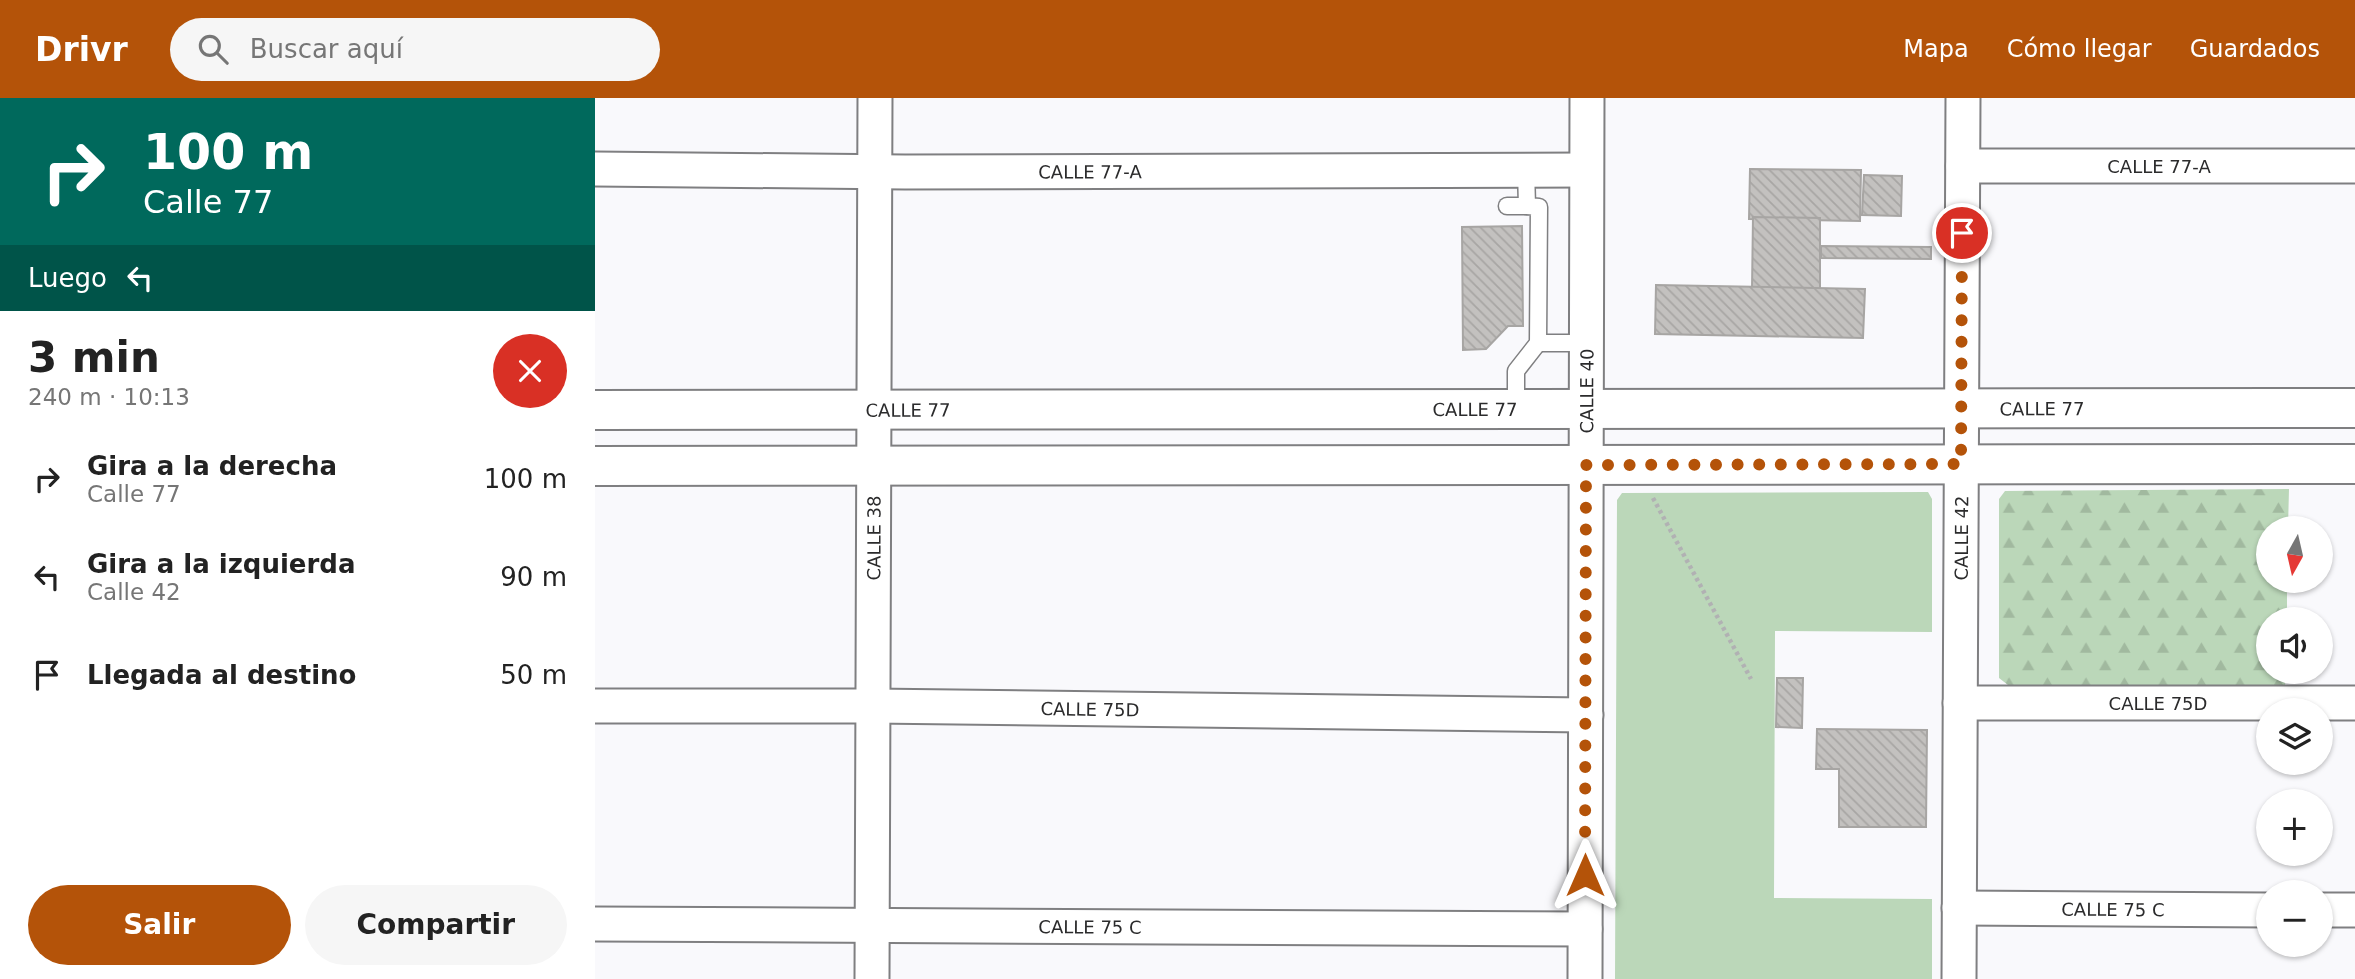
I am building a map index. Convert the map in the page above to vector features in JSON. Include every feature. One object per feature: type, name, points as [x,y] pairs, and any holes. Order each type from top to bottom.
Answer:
[{"type":"street","name":"CALLE 38","points":[[872,979],[875,98]]},
{"type":"street","name":"CALLE 40","points":[[1585,979],[1587,98]]},
{"type":"street","name":"CALLE 42","points":[[1959,979],[1963,98]]},
{"type":"street","name":"CALLE 77-A","points":[[1963,166],[2355,166]]},
{"type":"street","name":"CALLE 77-A","points":[[595,169],[874,172],[1587,170]]},
{"type":"street","name":"CALLE 77","points":[[595,410],[2355,408]]},
{"type":"street","points":[[595,466],[2355,464]]},
{"type":"street","name":"CALLE 75D","points":[[1960,703],[2355,703]]},
{"type":"street","name":"CALLE 75D","points":[[595,706],[873,706],[1586,715]]},
{"type":"street","name":"CALLE 75 C","points":[[1959,908],[2256,910]]},
{"type":"street","points":[[2333,910],[2355,910]]},
{"type":"street","name":"CALLE 75 C","points":[[595,924],[1585,929]]},
{"type":"lane","points":[[1526,170],[1527,206]]},
{"type":"lane","points":[[1507,206],[1539,207],[1538,343],[1516,371],[1516,409]]},
{"type":"lane","points":[[1538,343],[1586,343]]},
{"type":"path","points":[[1652,497],[1751,679]]},
{"type":"green space","points":[[2289,489],[2288,516],[2256,516],[2256,593],[2287,593],[2287,607],[2256,607],[2256,684],[2285,686],[2008,685],[1999,678],[1999,499],[2005,491]]},
{"type":"green space","points":[[1928,492],[1932,499],[1932,632],[1775,631],[1774,898],[1932,899],[1932,979],[1615,979],[1617,500],[1622,493]]},
{"type":"building","points":[[1750,169],[1861,170],[1860,221],[1749,219]]},
{"type":"building","points":[[1864,175],[1902,176],[1901,216],[1862,215]]},
{"type":"building","points":[[1753,217],[1820,218],[1820,290],[1752,289]]},
{"type":"building","points":[[1522,226],[1523,326],[1508,326],[1486,349],[1463,350],[1462,227]]},
{"type":"building","points":[[1821,246],[1931,247],[1931,259],[1821,258]]},
{"type":"building","points":[[1656,285],[1865,289],[1863,338],[1655,334]]},
{"type":"building","points":[[1777,678],[1803,678],[1802,728],[1776,727]]},
{"type":"building","points":[[1817,729],[1927,730],[1926,827],[1839,827],[1839,769],[1816,769]]},
{"type":"route","points":[[1585,875],[1586,465],[1961,464],[1962,233]]}]
